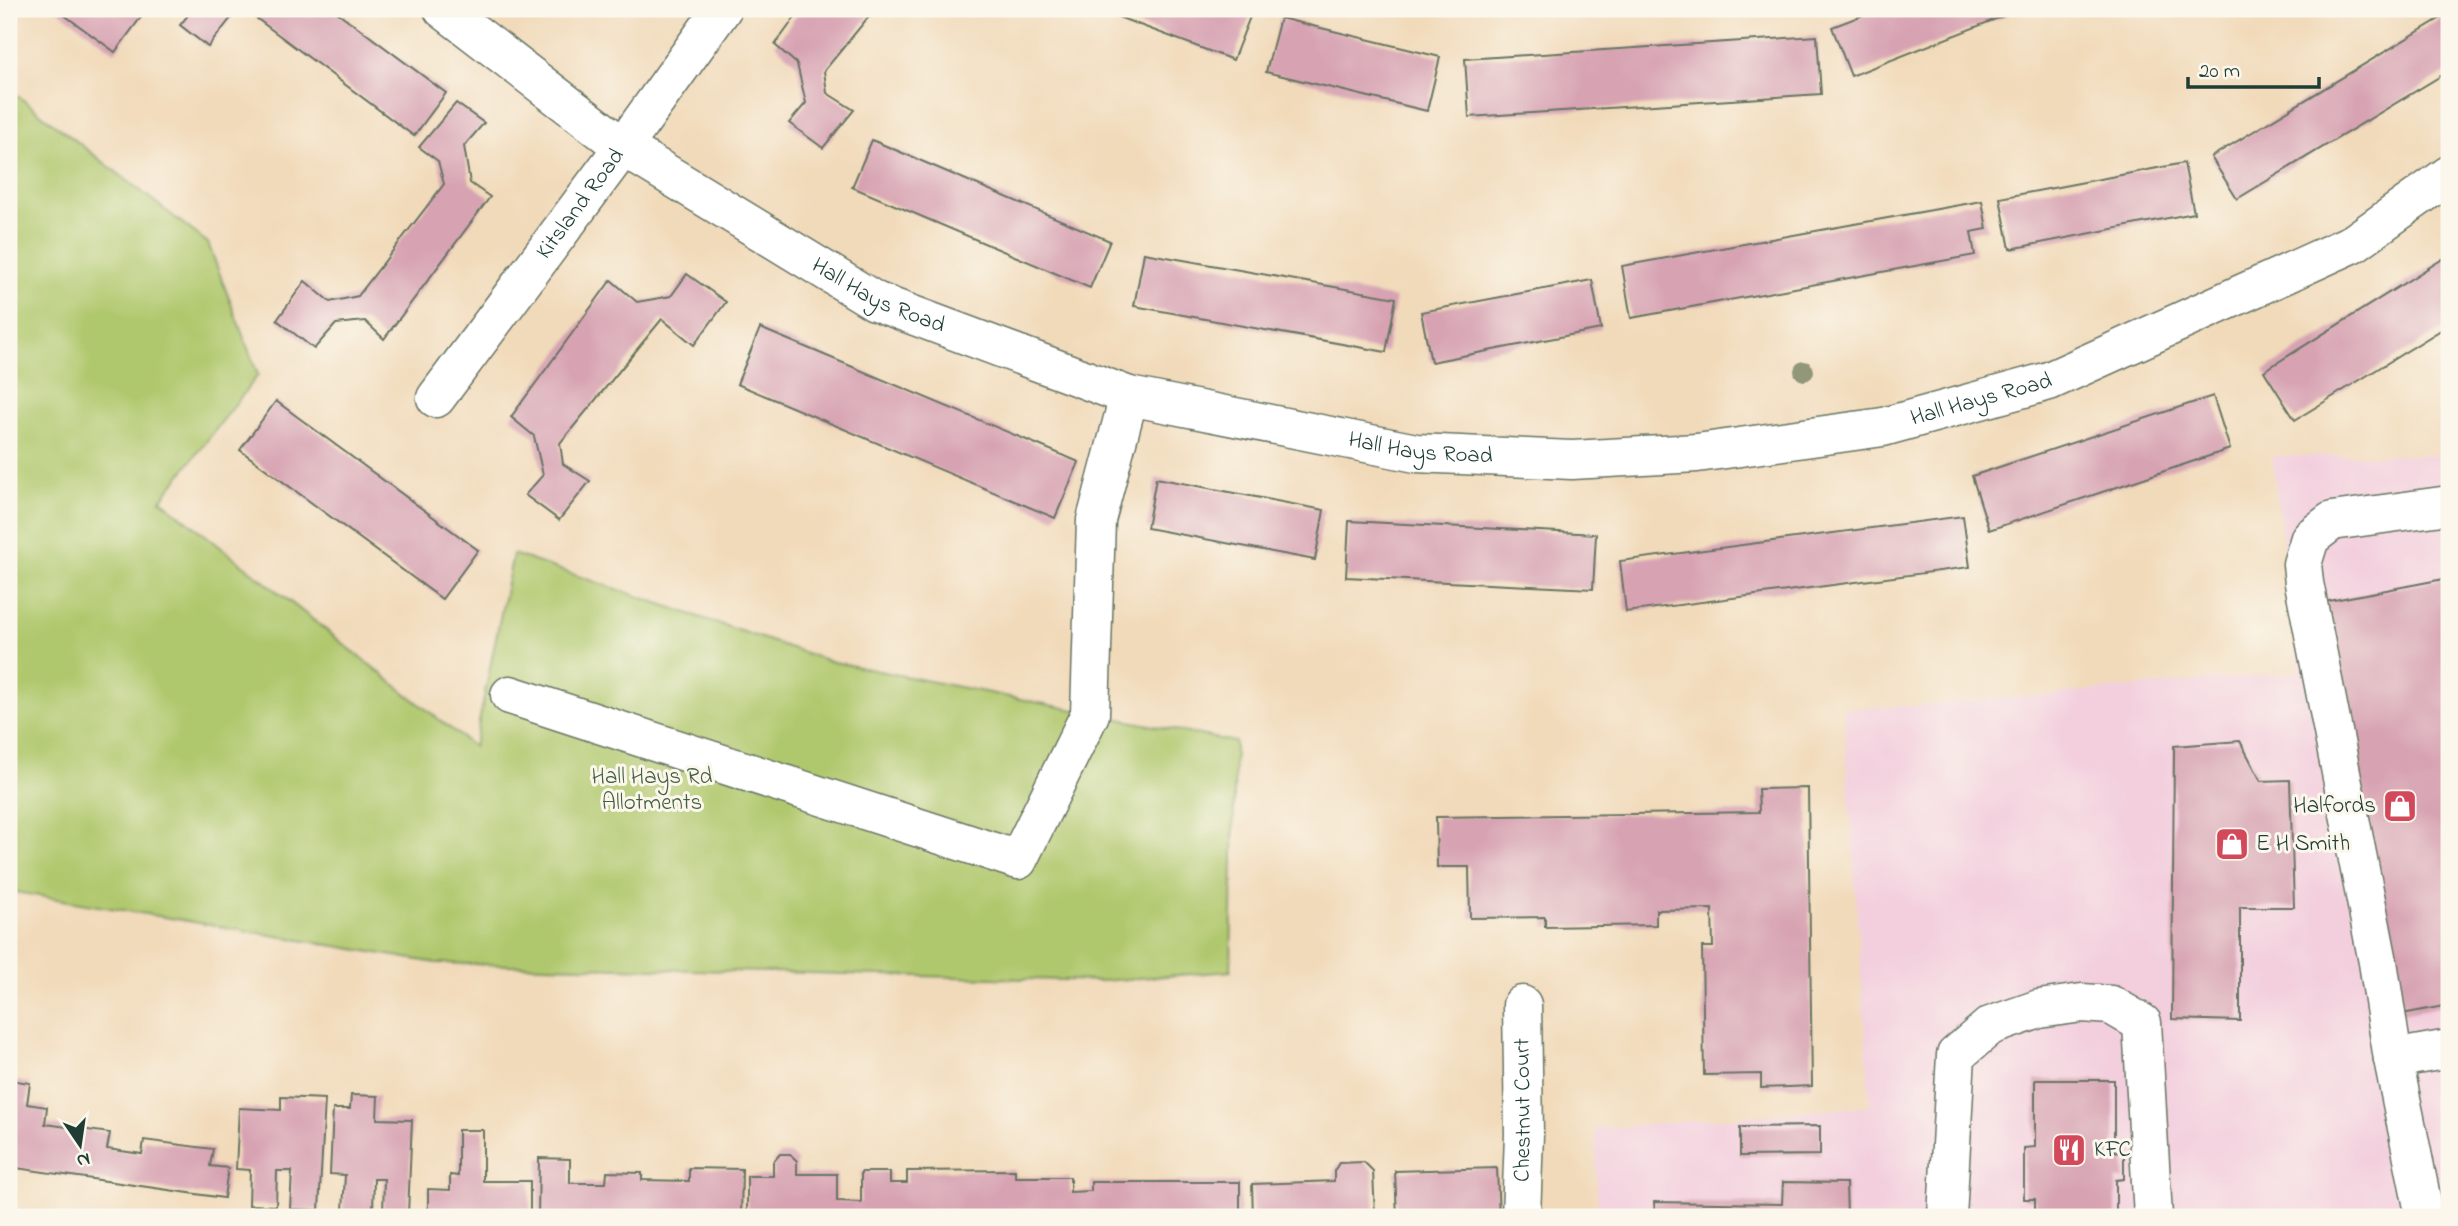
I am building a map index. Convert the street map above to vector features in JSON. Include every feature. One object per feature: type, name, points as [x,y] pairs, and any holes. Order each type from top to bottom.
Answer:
[{"type":"street","name":"Hall Hays Road","points":[[443,9],[623,147],[875,301],[1129,396],[1416,453],[1572,460],[1697,453],[1883,427],[2049,381],[2354,243],[2449,175]]},
{"type":"street","name":"Kitsland Road","points":[[436,398],[722,9]]},
{"type":"street","points":[[510,695],[1018,860],[1090,715],[1097,520],[1129,396]]},
{"type":"street","points":[[2425,1217],[2393,1059],[2378,962],[2302,564],[2310,538],[2332,521],[2449,505]]},
{"type":"street","points":[[1947,1217],[1956,1055],[1990,1026],[2039,1009],[2082,1003],[2111,1005],[2142,1023]]},
{"type":"street","name":"Chestnut Court","points":[[1521,1217],[1524,1134],[1522,1005]]},
{"type":"street","points":[[2136,1217],[2130,1073],[2142,1023]]},
{"type":"street","points":[[2142,1023],[2153,1217]]},
{"type":"street","points":[[2393,1059],[2449,1049]]},
{"type":"shaded area","points":[[2449,455],[2449,1217],[1598,1217],[1595,1129],[1870,1106],[1843,708],[1920,706],[2299,672],[2272,456]]},
{"type":"green space","name":"Hall Hays Rd Allotments","points":[[9,89],[208,243],[258,375],[161,500],[474,747],[513,554],[829,661],[1235,742],[1231,971],[1101,981],[436,963],[9,891]]},
{"type":"building","points":[[56,9],[147,9],[115,52]]},
{"type":"building","points":[[193,9],[333,9],[446,93],[414,136],[248,12],[235,13],[208,47],[180,25]]},
{"type":"building","points":[[801,9],[875,9],[824,71],[827,93],[854,110],[823,148],[789,123],[806,103],[797,64],[775,45]]},
{"type":"building","points":[[1097,9],[1253,9],[1233,60]]},
{"type":"building","points":[[1879,9],[2013,9],[2014,12],[1851,76],[1832,27]]},
{"type":"building","points":[[2449,13],[2449,71],[2237,199],[2211,157]]},
{"type":"building","points":[[1280,18],[1440,57],[1427,111],[1266,72]]},
{"type":"building","points":[[1817,36],[1821,94],[1469,117],[1465,59]]},
{"type":"building","points":[[456,103],[484,123],[464,146],[470,183],[490,197],[384,339],[365,321],[336,324],[314,349],[277,320],[305,281],[330,302],[358,296],[444,184],[438,161],[419,147]]},
{"type":"building","points":[[872,140],[1110,241],[1090,288],[852,187]]},
{"type":"building","points":[[2184,163],[2194,213],[2010,249],[2000,198]]},
{"type":"building","points":[[1982,201],[1987,229],[1971,232],[1975,255],[1631,318],[1622,266]]},
{"type":"building","points":[[1144,253],[1396,298],[1386,352],[1134,306]]},
{"type":"building","points":[[2449,255],[2449,325],[2295,420],[2264,371]]},
{"type":"building","points":[[687,274],[726,302],[694,345],[662,319],[560,443],[563,464],[590,481],[559,520],[525,495],[543,475],[534,436],[511,417],[611,280],[637,302],[671,296]]},
{"type":"building","points":[[1592,280],[1601,329],[1431,362],[1421,312]]},
{"type":"building","points":[[760,328],[1079,462],[1055,518],[737,384]]},
{"type":"building","points":[[2213,396],[2230,449],[1989,530],[1972,476]]},
{"type":"building","points":[[276,401],[478,550],[442,599],[240,450]]},
{"type":"building","points":[[1156,478],[1324,510],[1315,560],[1147,528]]},
{"type":"building","points":[[1963,516],[1970,567],[1626,612],[1620,561]]},
{"type":"building","points":[[1349,521],[1596,534],[1593,589],[1346,577]]},
{"type":"building","name":"Halfords","points":[[2449,578],[2449,1005],[2392,1016],[2313,604]]},
{"type":"building","name":"E H Smith","points":[[2240,741],[2261,781],[2290,780],[2294,907],[2240,907],[2240,1021],[2172,1019],[2174,746]]},
{"type":"building","points":[[1808,788],[1812,1086],[1761,1088],[1761,1074],[1704,1075],[1702,947],[1713,947],[1712,909],[1656,910],[1656,925],[1545,927],[1545,917],[1470,918],[1469,867],[1437,867],[1436,817],[1759,812],[1758,789]]},
{"type":"building","points":[[10,1080],[30,1083],[27,1104],[47,1107],[45,1124],[110,1133],[107,1149],[142,1154],[144,1140],[213,1149],[210,1166],[228,1168],[224,1198],[9,1167]]},
{"type":"building","name":"KFC","points":[[2035,1080],[2114,1080],[2114,1151],[2124,1152],[2124,1179],[2116,1180],[2116,1217],[2035,1217],[2035,1199],[2024,1199],[2024,1148],[2035,1147]]},
{"type":"building","points":[[351,1095],[378,1096],[377,1119],[412,1120],[408,1214],[383,1213],[384,1179],[374,1179],[373,1211],[343,1210],[345,1175],[330,1174],[333,1109],[350,1109]]},
{"type":"building","points":[[281,1097],[325,1099],[319,1210],[290,1209],[292,1171],[277,1171],[276,1206],[249,1205],[250,1170],[236,1169],[239,1108],[281,1110]]},
{"type":"building","points":[[1820,1126],[1820,1155],[1740,1156],[1740,1127]]},
{"type":"building","points":[[458,1130],[483,1130],[483,1181],[530,1181],[530,1217],[428,1217],[428,1189],[450,1190],[450,1175],[458,1176]]},
{"type":"building","points":[[780,1154],[790,1154],[797,1161],[797,1174],[837,1174],[837,1201],[861,1202],[861,1172],[890,1172],[890,1183],[907,1183],[907,1171],[1015,1170],[1015,1177],[1070,1177],[1070,1192],[1091,1191],[1091,1182],[1240,1182],[1240,1217],[747,1217],[747,1176],[773,1176],[773,1162]]},
{"type":"building","points":[[539,1158],[570,1159],[570,1183],[606,1183],[607,1172],[642,1173],[642,1180],[689,1181],[689,1168],[742,1169],[741,1217],[538,1217]]},
{"type":"building","points":[[1364,1162],[1373,1171],[1375,1217],[1253,1217],[1252,1184],[1334,1181],[1334,1171],[1339,1163]]},
{"type":"building","points":[[1497,1168],[1499,1217],[1397,1217],[1395,1171]]},
{"type":"building","points":[[1783,1182],[1846,1183],[1847,1217],[1655,1217],[1654,1202],[1782,1204]]},
{"type":"place","name":"Halfords","points":[[2400,806]]},
{"type":"place","name":"E H Smith","points":[[2232,844]]},
{"type":"place","name":"KFC","points":[[2069,1150]]}]
